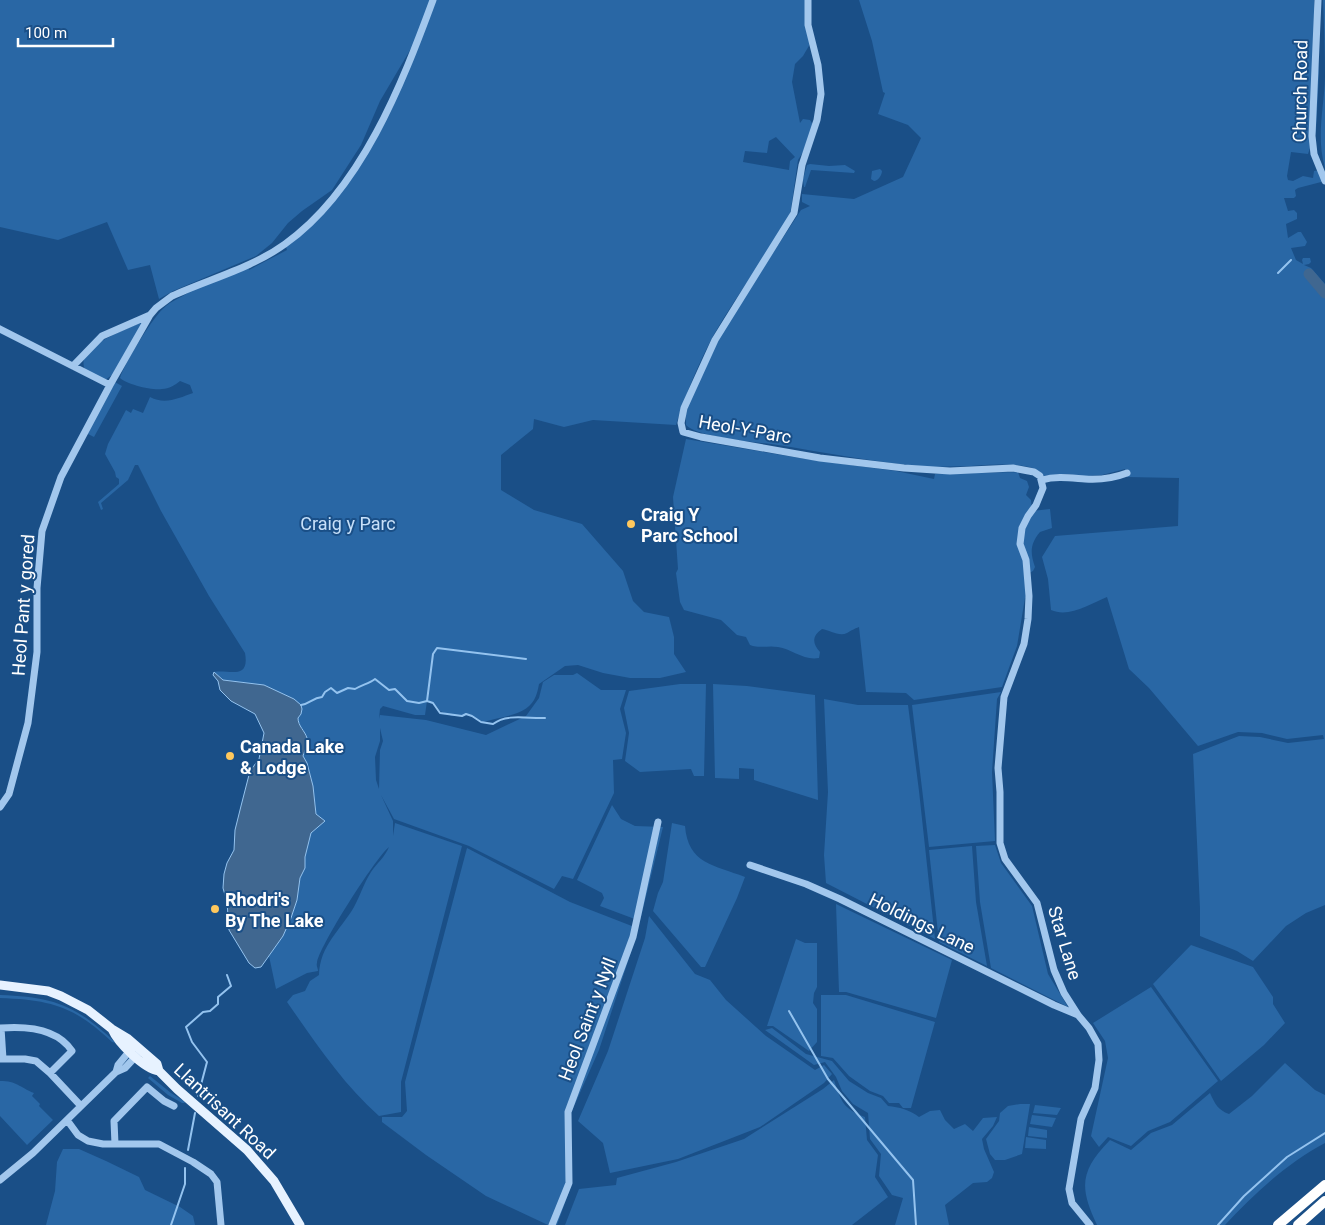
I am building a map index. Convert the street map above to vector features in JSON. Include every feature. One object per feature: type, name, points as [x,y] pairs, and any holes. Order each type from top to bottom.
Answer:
[{"type":"highway","points":[[1278,1225],[1325,1185]]},
{"type":"highway","points":[[1298,1225],[1325,1201]]},
{"type":"main road","name":"Llantrisant Road","points":[[0,985],[48,991],[88,1010],[112,1029],[115,1036],[156,1064],[159,1071],[247,1150],[274,1181],[300,1225]]},
{"type":"street","name":"Heol Pant y gored","points":[[0,807],[9,794],[28,723],[38,652],[38,588],[42,531],[61,477],[110,385],[150,315],[156,308],[172,296],[247,264],[286,244],[321,212],[343,185],[373,139],[408,67],[433,0]]},
{"type":"street","name":"Heol-Y-Parc","points":[[808,0],[808,25],[818,65],[821,97],[817,120],[802,165],[794,213],[715,340],[684,408],[681,423],[683,432],[701,437],[820,458],[904,468],[950,471],[1013,468],[1034,472],[1042,480]]},
{"type":"street","name":"Church Road","points":[[1318,0],[1312,136],[1314,154],[1325,181]]},
{"type":"street","points":[[73,366],[85,356],[102,336],[150,315]]},
{"type":"street","points":[[0,329],[110,385]]},
{"type":"street","points":[[1042,480],[1053,477],[1096,480],[1118,477],[1127,473]]},
{"type":"street","name":"Star Lane","points":[[1042,480],[1043,488],[1041,495],[1022,528],[1020,544],[1026,560],[1029,596],[1028,618],[1024,644],[1004,697],[998,768],[1000,843],[1005,859],[1037,903],[1054,970],[1064,993],[1098,1044],[1099,1060],[1095,1088],[1081,1119],[1069,1188],[1072,1203],[1090,1225]]},
{"type":"street","name":"Heol Saint y Nyll","points":[[552,1225],[569,1183],[568,1112],[634,937],[658,822]]},
{"type":"street","name":"Holdings Lane","points":[[750,865],[806,884],[840,899],[1054,1005],[1078,1015]]},
{"type":"street","points":[[50,1072],[72,1051],[64,1040],[34,1028],[1,1028],[1,1060],[25,1059],[36,1061],[50,1072],[81,1106]]},
{"type":"street","points":[[0,1180],[33,1152],[116,1072],[118,1064],[135,1051]]},
{"type":"street","points":[[115,1144],[114,1121],[148,1087],[164,1101],[174,1106]]},
{"type":"street","points":[[66,1120],[78,1135],[88,1141],[103,1144],[159,1144],[211,1174],[217,1182],[220,1225]]},
{"type":"green space","name":"Craig y Parc","points":[[0,0],[808,0],[810,44],[803,56],[795,64],[792,82],[800,123],[803,119],[810,120],[813,125],[798,160],[788,220],[710,341],[691,383],[676,425],[593,420],[564,427],[534,419],[533,429],[501,455],[501,490],[534,510],[582,524],[623,571],[633,601],[644,612],[669,617],[674,637],[674,654],[686,672],[660,678],[630,678],[603,673],[578,665],[565,666],[539,684],[537,694],[530,705],[518,713],[483,722],[470,715],[452,716],[440,711],[434,703],[427,701],[425,715],[415,715],[383,706],[380,709],[379,719],[380,715],[426,720],[486,735],[526,716],[539,698],[543,682],[554,675],[573,675],[577,673],[601,690],[626,690],[620,709],[626,733],[622,759],[613,760],[614,793],[573,879],[562,876],[554,889],[469,846],[394,819],[381,795],[393,821],[393,836],[395,823],[462,846],[401,1082],[401,1112],[379,1116],[353,1090],[330,1062],[287,1002],[293,995],[305,991],[310,981],[319,975],[320,964],[327,947],[349,916],[373,869],[389,847],[372,867],[337,922],[320,954],[317,964],[318,971],[307,973],[276,989],[269,956],[283,936],[291,918],[297,900],[300,878],[305,868],[305,857],[311,833],[318,826],[312,781],[303,756],[307,741],[306,735],[298,721],[301,714],[294,699],[264,685],[223,680],[214,672],[241,671],[246,662],[245,653],[209,596],[161,511],[138,465],[135,465],[128,480],[101,503],[103,509],[101,510],[98,502],[119,484],[119,479],[116,477],[105,454],[108,444],[126,410],[131,413],[133,409],[143,413],[150,397],[167,401],[193,393],[190,385],[180,381],[169,388],[158,389],[134,385],[120,378],[127,362],[147,329],[166,306],[189,292],[194,286],[247,264],[249,270],[287,250],[285,244],[315,217],[373,139],[413,45],[380,101],[361,145],[332,190],[288,223],[272,243],[256,256],[173,291],[159,299],[150,265],[128,270],[107,222],[58,240],[0,227]],"holes":[[[776,137],[795,157],[790,161],[789,170],[743,162],[745,151],[767,153],[769,141]],[[380,728],[383,741],[380,750],[379,789],[376,780],[375,757],[380,741]]]},
{"type":"green space","points":[[859,0],[1314,0],[1319,73],[1316,131],[1308,154],[1291,152],[1287,176],[1288,180],[1293,181],[1303,176],[1313,178],[1314,171],[1320,170],[1325,181],[1298,188],[1295,190],[1296,196],[1294,198],[1284,198],[1288,211],[1294,210],[1297,213],[1297,219],[1286,224],[1288,238],[1301,232],[1307,242],[1305,246],[1291,248],[1296,260],[1303,264],[1303,258],[1310,258],[1311,262],[1304,265],[1311,268],[1325,284],[1325,905],[1306,913],[1286,926],[1253,961],[1237,951],[1200,936],[1193,754],[1239,736],[1260,737],[1288,743],[1324,739],[1323,735],[1287,739],[1262,733],[1238,732],[1198,746],[1149,688],[1129,669],[1107,597],[1072,611],[1058,612],[1051,610],[1048,579],[1042,557],[1055,536],[1178,526],[1179,478],[1127,477],[1125,469],[1102,475],[1065,474],[1044,476],[1039,471],[1031,468],[1011,465],[929,467],[909,465],[713,436],[701,433],[686,425],[688,406],[723,330],[801,210],[810,206],[802,202],[802,194],[854,199],[903,177],[921,138],[908,125],[878,114],[885,93],[883,92],[872,41]]},
{"type":"green space","points":[[1323,0],[1325,0],[1325,48]]},
{"type":"green space","points":[[1325,77],[1325,168],[1322,157],[1321,134]]},
{"type":"green space","points":[[807,165],[845,165],[855,171],[854,173],[811,170],[804,187],[803,179]]},
{"type":"green space","points":[[880,169],[882,171],[881,176],[875,181],[871,179],[872,171]]},
{"type":"green space","points":[[140,323],[142,324],[112,375],[105,380],[86,373],[84,361],[89,351],[102,341]]},
{"type":"green space","points":[[113,381],[122,386],[94,437],[84,432]]},
{"type":"green space","points":[[686,439],[806,459],[896,471],[934,479],[935,474],[1018,472],[1020,478],[1027,481],[1029,487],[1026,495],[1031,500],[1032,511],[1050,509],[1052,528],[1040,532],[1033,545],[1032,557],[1035,567],[1033,571],[1027,574],[1029,596],[1025,598],[1017,646],[1002,687],[914,700],[906,693],[866,692],[859,627],[844,634],[822,629],[816,634],[814,640],[820,652],[819,658],[808,658],[778,647],[750,645],[746,637],[737,635],[721,620],[684,610],[680,602],[676,573],[678,569],[673,497]]},
{"type":"green space","points":[[680,684],[706,684],[704,776],[694,776],[691,769],[640,772],[625,761],[629,733],[624,708],[629,691]]},
{"type":"green space","points":[[713,684],[747,686],[815,695],[818,800],[754,780],[754,769],[739,768],[739,779],[715,778]]},
{"type":"green space","points":[[1001,692],[997,699],[992,772],[995,841],[929,847],[912,705]]},
{"type":"green space","points":[[824,699],[858,705],[908,705],[935,939],[826,883],[824,855],[828,792]]},
{"type":"green space","points":[[612,805],[621,819],[635,826],[663,827],[640,921],[600,906],[604,898],[602,893],[577,880]]},
{"type":"green space","points":[[672,823],[685,826],[687,839],[697,856],[713,866],[745,877],[705,967],[701,967],[653,911],[663,882]]},
{"type":"green space","points":[[995,845],[1001,863],[1032,906],[1048,974],[1068,1007],[991,968],[980,902],[976,846]]},
{"type":"green space","points":[[972,846],[976,902],[987,966],[939,942],[929,850]]},
{"type":"green space","points":[[467,848],[570,902],[637,928],[634,943],[599,1050],[567,1122],[571,1186],[557,1225],[548,1225],[486,1196],[382,1122],[382,1117],[402,1117],[407,1111],[405,1082]]},
{"type":"green space","points":[[836,904],[952,960],[936,1018],[846,992],[839,992]]},
{"type":"green space","points":[[649,916],[695,974],[710,980],[726,1000],[766,1036],[815,1070],[824,1065],[832,1074],[824,1083],[760,1127],[678,1159],[610,1173],[603,1143],[578,1121],[608,1051],[645,938]]},
{"type":"green space","points":[[796,939],[805,943],[817,943],[817,987],[813,1003],[817,1009],[817,1042],[809,1051],[773,1026],[767,1026]]},
{"type":"green space","points":[[1191,945],[1253,967],[1273,997],[1273,1004],[1285,1023],[1264,1045],[1221,1081],[1153,984]]},
{"type":"green space","points":[[1151,987],[1218,1081],[1170,1122],[1148,1131],[1131,1146],[1108,1137],[1099,1147],[1091,1136],[1108,1058],[1105,1041],[1093,1023]]},
{"type":"green space","points":[[0,995],[35,998],[63,1006],[89,1020],[116,1043],[112,1042],[86,1020],[61,1007],[48,1003],[0,998]]},
{"type":"green space","points":[[821,995],[846,995],[935,1022],[911,1108],[903,1108],[899,1103],[889,1103],[883,1096],[870,1091],[849,1076],[833,1058],[821,1056]]},
{"type":"green space","points":[[772,1028],[806,1054],[832,1061],[849,1081],[868,1093],[881,1098],[888,1106],[904,1109],[919,1117],[930,1111],[940,1110],[945,1120],[954,1129],[965,1124],[973,1131],[983,1118],[997,1117],[993,1126],[982,1139],[984,1149],[994,1172],[992,1178],[987,1182],[973,1183],[945,1205],[949,1225],[895,1225],[903,1198],[892,1195],[879,1176],[881,1154],[870,1139],[868,1113],[853,1104],[842,1091],[836,1077],[825,1062],[814,1065],[765,1030]]},
{"type":"green space","points":[[1285,1063],[1315,1090],[1325,1095],[1325,1143],[1284,1170],[1225,1225],[1097,1225],[1087,1200],[1086,1180],[1088,1170],[1093,1161],[1110,1140],[1131,1150],[1151,1133],[1172,1125],[1210,1093],[1217,1106],[1229,1114],[1252,1096]]},
{"type":"green space","points":[[150,1076],[185,1103],[168,1095],[148,1078]]},
{"type":"green space","points":[[834,1080],[839,1094],[847,1107],[865,1117],[867,1140],[878,1155],[875,1177],[888,1197],[852,1225],[565,1225],[579,1189],[616,1185],[617,1178],[676,1162],[744,1139]]},
{"type":"green space","points":[[0,1081],[14,1083],[34,1093],[32,1096],[40,1104],[39,1106],[53,1120],[27,1145],[0,1116]]},
{"type":"green space","points":[[1030,1104],[1022,1154],[1005,1160],[995,1160],[990,1154],[986,1139],[999,1121],[1000,1113],[1008,1106]]},
{"type":"green space","points":[[1035,1105],[1061,1108],[1057,1115],[1033,1113]]},
{"type":"green space","points":[[1032,1115],[1056,1118],[1052,1127],[1030,1124]]},
{"type":"green space","points":[[1029,1127],[1047,1130],[1047,1138],[1028,1136]]},
{"type":"green space","points":[[1026,1137],[1046,1140],[1046,1149],[1025,1148]]},
{"type":"green space","points":[[63,1149],[79,1149],[139,1177],[145,1190],[180,1207],[193,1216],[195,1225],[46,1225],[55,1191],[57,1162]]},
{"type":"shaded area","points":[[214,672],[223,680],[264,685],[294,699],[301,705],[302,709],[298,721],[306,735],[307,741],[303,756],[307,763],[313,786],[316,814],[325,821],[311,833],[305,857],[305,868],[300,878],[297,900],[283,936],[261,967],[255,968],[249,963],[229,930],[227,902],[223,888],[227,863],[234,850],[235,830],[250,771],[259,759],[264,733],[255,714],[231,701],[220,690],[218,681],[213,675]]},
{"type":"waterway","points":[[1278,273],[1291,260]]},
{"type":"waterway","points":[[1309,274],[1325,293]]},
{"type":"waterway","points":[[427,701],[433,654],[437,648],[526,659]]},
{"type":"waterway","points":[[301,705],[322,697],[331,688],[337,693],[348,688],[355,689],[375,679],[389,690],[395,689],[407,701],[419,703],[427,701],[433,703],[440,713],[462,716],[466,714],[481,722],[493,724],[505,719],[518,717],[545,718]]},
{"type":"waterway","points":[[198,1096],[207,1062],[192,1042],[186,1027],[203,1012],[210,1011],[218,1004],[218,997],[231,986],[227,975]]},
{"type":"waterway","points":[[789,1011],[828,1079],[913,1180],[916,1225]]},
{"type":"waterway","points":[[188,1150],[195,1113]]},
{"type":"waterway","points":[[1218,1225],[1244,1196],[1287,1157],[1325,1133]]},
{"type":"waterway","points":[[171,1225],[185,1184],[185,1168]]},
{"type":"place","name":"Craig Y Parc School","points":[[631,524]]},
{"type":"place","name":"Canada Lake & Lodge","points":[[230,756]]},
{"type":"place","name":"Rhodri's By The Lake","points":[[215,909]]}]
